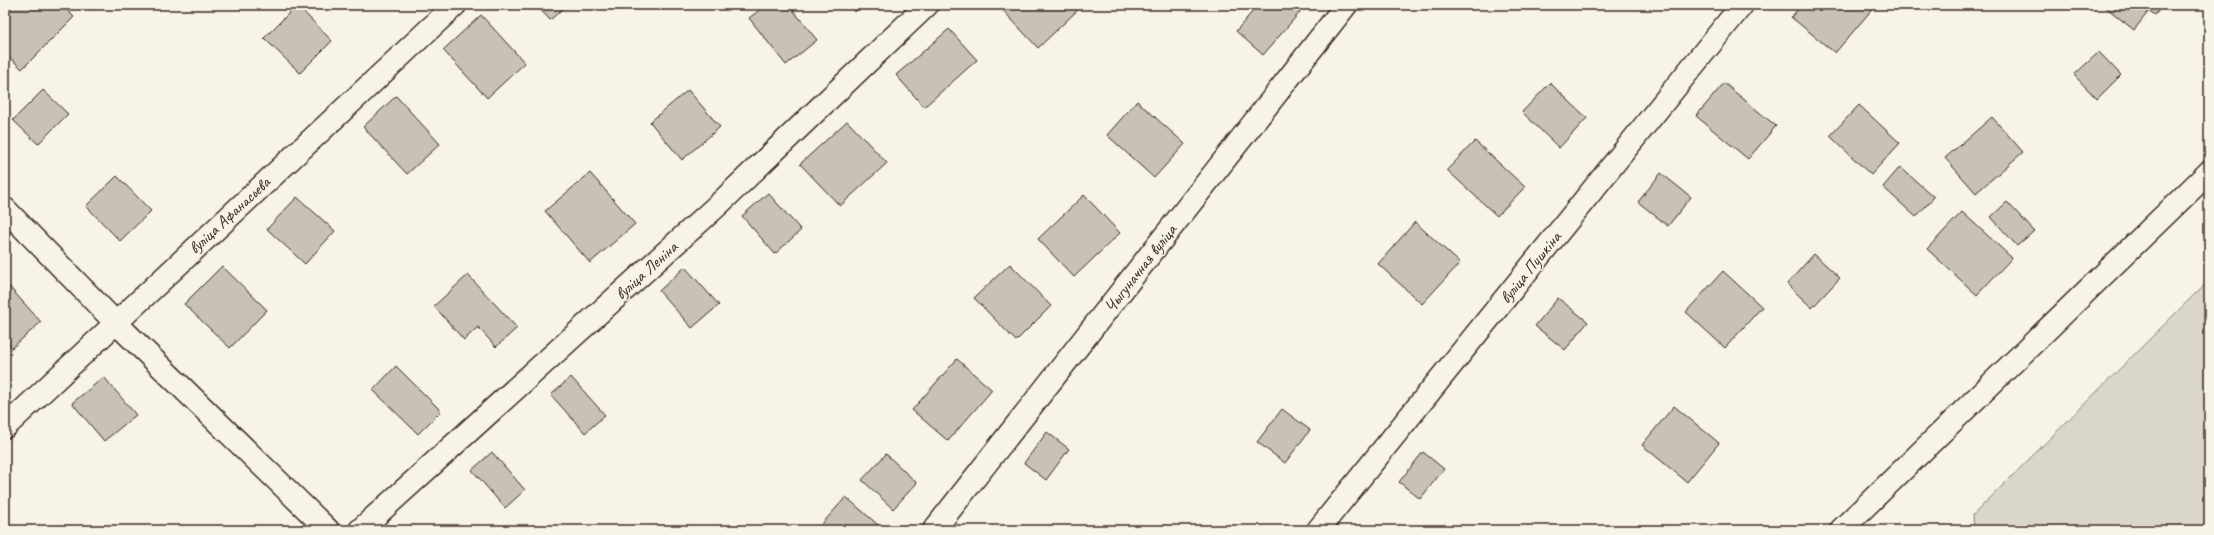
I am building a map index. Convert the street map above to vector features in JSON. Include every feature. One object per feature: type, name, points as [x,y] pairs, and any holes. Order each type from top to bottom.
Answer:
[{"type":"street","name":"вуліца Афанасьева","points":[[5,426],[455,5]]},
{"type":"street","name":"вуліца Леніна","points":[[360,530],[719,204],[927,5]]},
{"type":"street","name":"Чыгуначная вуліца","points":[[934,530],[1346,5]]},
{"type":"street","name":"вуліца Пушкіна","points":[[1318,530],[1742,5]]},
{"type":"street","points":[[1841,530],[2209,172]]},
{"type":"street","points":[[5,210],[115,322],[328,530]]},
{"type":"shaded area","points":[[2209,280],[2209,530],[1974,530],[1973,515]]},
{"type":"building","points":[[14,5],[62,5],[74,17],[22,69],[5,53],[5,15]]},
{"type":"building","points":[[297,5],[332,41],[300,73],[264,38]]},
{"type":"building","points":[[536,5],[567,5],[550,20]]},
{"type":"building","points":[[766,5],[789,5],[817,40],[786,65],[749,18]]},
{"type":"building","points":[[849,5],[862,5],[855,12]]},
{"type":"building","points":[[998,5],[1083,5],[1038,48]]},
{"type":"building","points":[[1258,5],[1291,5],[1300,12],[1263,55],[1236,31]]},
{"type":"building","points":[[1802,5],[1875,6],[1835,53],[1791,17]]},
{"type":"building","points":[[2103,5],[2163,5],[2155,15],[2149,11],[2134,30]]},
{"type":"building","points":[[481,15],[525,63],[487,98],[443,50]]},
{"type":"building","points":[[949,29],[977,60],[924,107],[896,75]]},
{"type":"building","points":[[2099,52],[2121,75],[2097,99],[2074,75]]},
{"type":"building","points":[[1550,83],[1587,118],[1559,148],[1522,112]]},
{"type":"building","points":[[1724,83],[1776,126],[1748,159],[1696,116]]},
{"type":"building","points":[[43,90],[68,114],[38,144],[13,120]]},
{"type":"building","points":[[688,90],[720,127],[682,160],[650,122]]},
{"type":"building","points":[[396,96],[440,144],[407,174],[363,127]]},
{"type":"building","points":[[1137,101],[1185,144],[1154,178],[1107,135]]},
{"type":"building","points":[[1859,105],[1900,143],[1871,175],[1830,136]]},
{"type":"building","points":[[1992,117],[2023,152],[1976,193],[1945,158]]},
{"type":"building","points":[[847,121],[887,163],[840,206],[800,164]]},
{"type":"building","points":[[1475,141],[1525,187],[1497,216],[1447,170]]},
{"type":"building","points":[[1900,167],[1934,197],[1916,217],[1883,187]]},
{"type":"building","points":[[590,173],[635,224],[590,263],[545,211]]},
{"type":"building","points":[[1661,173],[1691,197],[1668,226],[1638,202]]},
{"type":"building","points":[[117,176],[151,211],[120,241],[86,206]]},
{"type":"building","points":[[768,193],[801,230],[775,254],[742,216]]},
{"type":"building","points":[[1084,195],[1120,233],[1074,277],[1038,239]]},
{"type":"building","points":[[297,197],[335,231],[305,264],[267,229]]},
{"type":"building","points":[[2007,202],[2034,231],[2017,246],[1991,217]]},
{"type":"building","points":[[1962,212],[2012,258],[1977,295],[1927,249]]},
{"type":"building","points":[[1415,222],[1460,263],[1422,304],[1378,264]]},
{"type":"building","points":[[1814,254],[1840,278],[1812,308],[1787,284]]},
{"type":"building","points":[[1010,264],[1051,306],[1016,341],[974,298]]},
{"type":"building","points":[[222,266],[267,310],[230,348],[184,304]]},
{"type":"building","points":[[685,267],[719,305],[692,328],[659,291]]},
{"type":"building","points":[[1723,271],[1762,307],[1725,348],[1686,312]]},
{"type":"building","points":[[468,275],[517,328],[496,347],[478,327],[464,340],[434,306]]},
{"type":"building","points":[[5,282],[41,322],[12,348],[5,340]]},
{"type":"building","points":[[1558,298],[1588,322],[1565,350],[1535,326]]},
{"type":"building","points":[[957,359],[992,390],[948,441],[912,410]]},
{"type":"building","points":[[396,366],[441,411],[418,434],[373,390]]},
{"type":"building","points":[[104,377],[136,415],[104,441],[72,403]]},
{"type":"building","points":[[571,377],[605,415],[585,433],[551,395]]},
{"type":"building","points":[[1674,406],[1719,443],[1687,482],[1642,445]]},
{"type":"building","points":[[1282,409],[1310,430],[1285,463],[1257,442]]},
{"type":"building","points":[[1047,432],[1069,449],[1046,480],[1024,463]]},
{"type":"building","points":[[492,452],[525,490],[505,508],[472,470]]},
{"type":"building","points":[[1423,452],[1444,469],[1420,499],[1399,482]]},
{"type":"building","points":[[886,454],[917,483],[893,509],[862,480]]},
{"type":"building","points":[[846,497],[884,530],[824,530],[820,526]]}]
